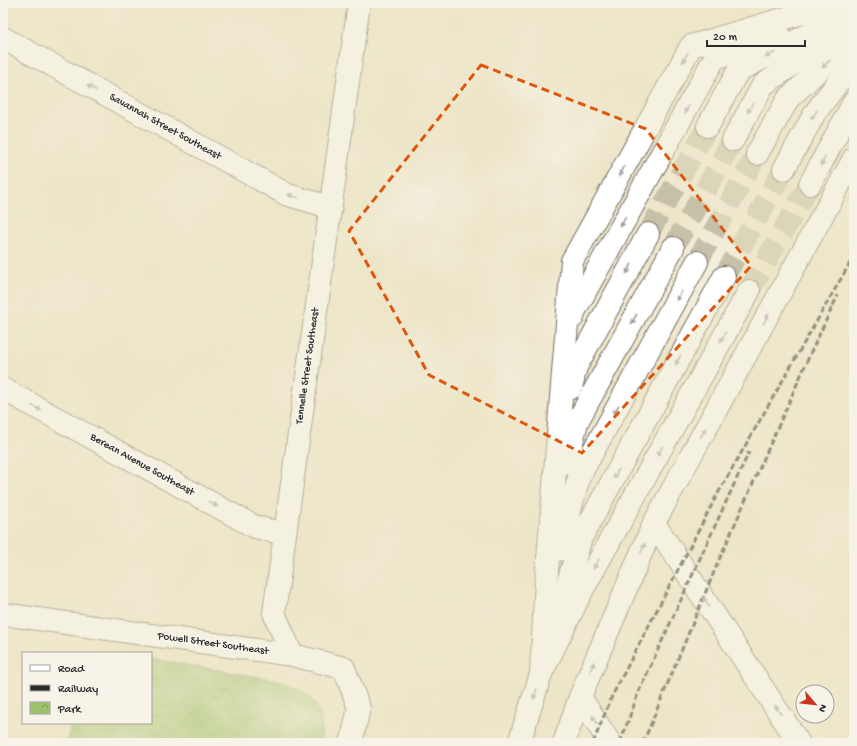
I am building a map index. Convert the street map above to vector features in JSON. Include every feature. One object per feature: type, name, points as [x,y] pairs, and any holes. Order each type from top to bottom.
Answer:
[{"type":"street","name":"Tennelle Street Southeast","points":[[292,655],[274,613],[359,3]]},
{"type":"street","points":[[541,674],[545,597],[572,261],[691,46],[837,3]]},
{"type":"street","points":[[562,387],[574,312],[714,59],[854,4]]},
{"type":"street","points":[[708,126],[738,71],[854,12]]},
{"type":"street","points":[[733,140],[763,85],[854,22]]},
{"type":"street","points":[[757,154],[788,99],[854,37]]},
{"type":"street","name":"Savannah Street Southeast","points":[[3,38],[288,195],[330,207]]},
{"type":"street","points":[[784,169],[815,113],[854,61]]},
{"type":"street","points":[[810,184],[854,102]]},
{"type":"street","points":[[564,743],[580,696],[654,523],[854,158]]},
{"type":"street","points":[[557,456],[576,367],[648,234]]},
{"type":"street","points":[[551,523],[577,422],[673,248]]},
{"type":"street","points":[[545,597],[579,477],[697,262]]},
{"type":"street","points":[[519,743],[581,538],[724,277]]},
{"type":"street","points":[[541,674],[583,589],[749,291]]},
{"type":"street","name":"Berean Avenue Southeast","points":[[3,389],[255,527],[285,534]]},
{"type":"street","points":[[654,523],[799,743]]},
{"type":"street","name":"Powell Street Southeast","points":[[3,614],[292,655],[344,668],[359,708],[351,743]]},
{"type":"street","points":[[580,696],[610,743]]},
{"type":"highlighted area","points":[[481,65],[646,129],[751,266],[582,453],[429,375],[349,231]]},
{"type":"green space","points":[[152,659],[276,680],[288,684],[298,689],[313,701],[318,709],[321,719],[320,743],[67,743],[71,724],[152,724]]},
{"type":"tunnel","points":[[648,234],[708,126]]},
{"type":"tunnel","points":[[673,248],[733,140]]},
{"type":"tunnel","points":[[697,262],[757,154]]},
{"type":"tunnel","points":[[724,277],[784,169]]},
{"type":"tunnel","points":[[749,291],[810,184]]},
{"type":"railway","points":[[593,743],[612,696],[717,495],[854,256]]},
{"type":"railway","points":[[643,743],[719,560],[838,295]]},
{"type":"railway","points":[[620,743],[639,691],[749,452]]}]
